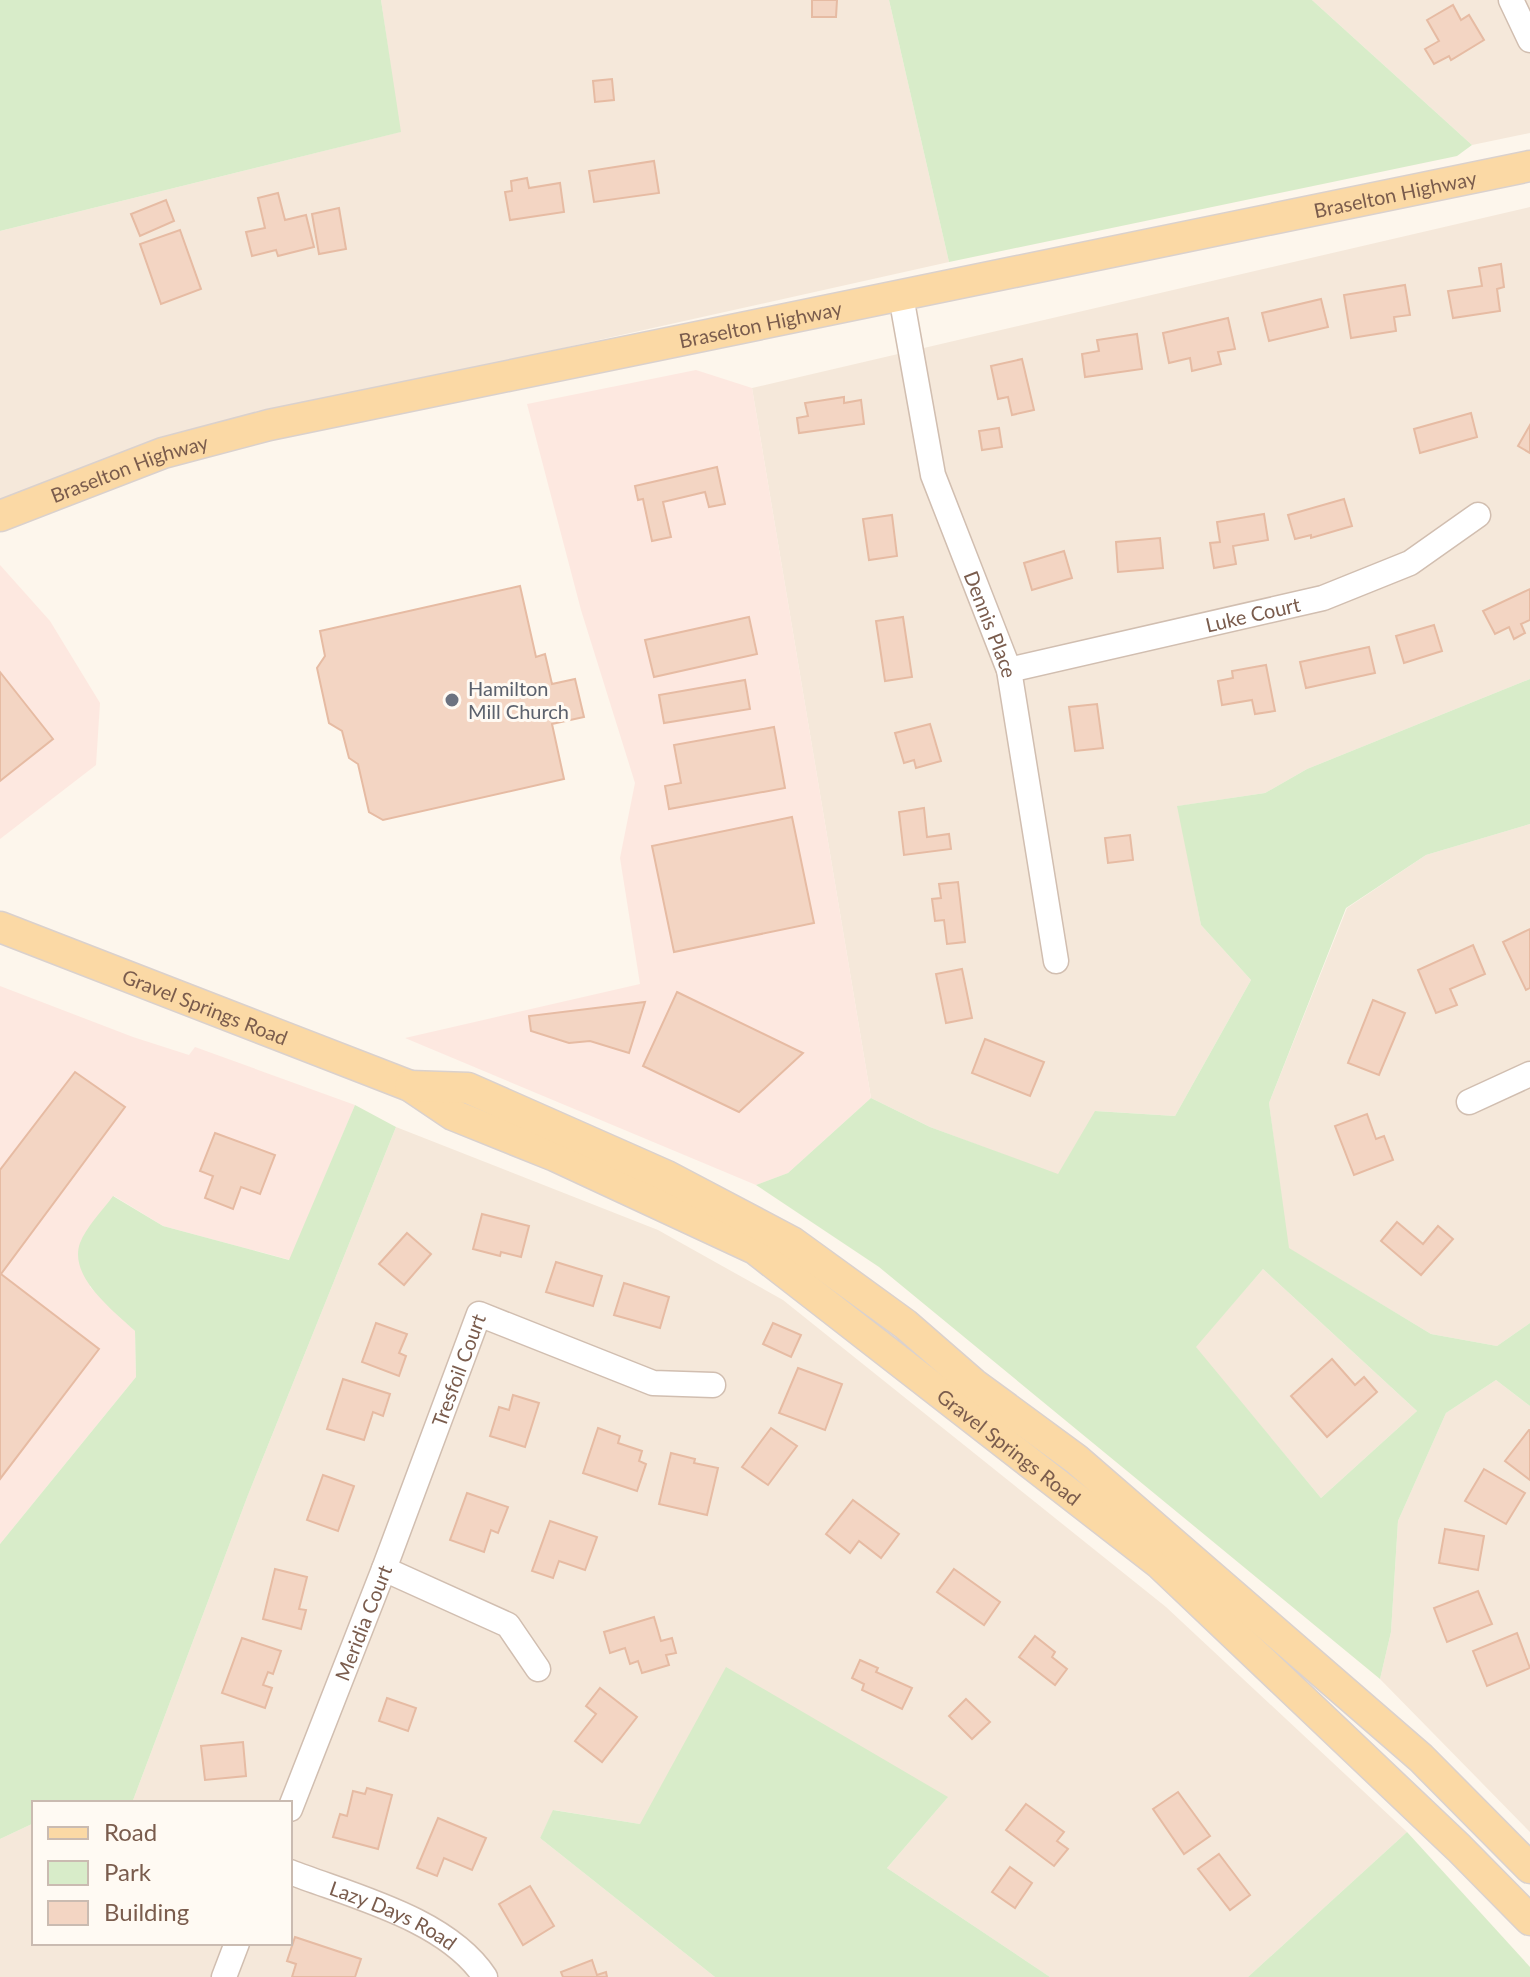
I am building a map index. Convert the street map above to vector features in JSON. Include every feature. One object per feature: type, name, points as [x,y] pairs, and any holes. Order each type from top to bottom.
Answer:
[{"type":"main road","name":"Braselton Highway","points":[[0,516],[163,453],[269,425],[1530,166]]},
{"type":"main road","name":"Gravel Springs Road","points":[[0,927],[410,1086],[453,1115],[555,1156],[755,1249],[1160,1564],[1468,1857],[1530,1920]]},
{"type":"main road","name":"Gravel Springs Road","points":[[410,1086],[468,1088],[667,1176],[792,1242],[905,1324],[974,1384],[1076,1459],[1421,1758],[1530,1868]]},
{"type":"street","points":[[1511,0],[1530,40]]},
{"type":"street","name":"Dennis Place","points":[[901,296],[933,475],[1009,670],[1056,961]]},
{"type":"street","name":"Luke Court","points":[[1009,670],[1323,598],[1410,563],[1478,515]]},
{"type":"street","points":[[1469,1102],[1530,1074]]},
{"type":"street","name":"Tresfoil Court","points":[[384,1569],[479,1314],[653,1383],[713,1385]]},
{"type":"street","name":"Meridia Court","points":[[292,1804],[384,1569],[508,1625],[538,1669]]},
{"type":"street","name":"Lazy Days Road","points":[[292,1873],[439,1933],[476,1963],[485,1977]]},
{"type":"street","points":[[224,1977],[236,1945]]},
{"type":"shaded area","points":[[381,0],[889,0],[949,262],[191,431],[0,499],[0,231],[400,132]]},
{"type":"shaded area","points":[[1312,0],[1530,0],[1530,133],[1472,145]]},
{"type":"shaded area","points":[[1530,207],[1530,679],[1307,769],[1265,793],[1178,806],[1201,925],[1251,980],[1175,1116],[1096,1111],[1058,1175],[930,1127],[871,1098],[752,388]]},
{"type":"shaded area","points":[[696,370],[752,388],[871,1098],[788,1173],[756,1185],[405,1038],[640,984],[620,858],[635,783],[581,610],[527,404]]},
{"type":"shaded area","points":[[0,565],[50,621],[100,703],[96,765],[0,839]]},
{"type":"shaded area","points":[[1530,824],[1530,1323],[1497,1346],[1431,1334],[1288,1248],[1269,1103],[1347,908],[1426,855]]},
{"type":"shaded area","points":[[0,986],[133,1037],[189,1055],[195,1047],[355,1105],[290,1260],[163,1226],[114,1196],[90,1287],[135,1331],[136,1377],[0,1544]]},
{"type":"shaded area","points":[[396,1127],[658,1230],[783,1300],[1166,1607],[1407,1832],[1248,1977],[1050,1977],[887,1868],[947,1798],[640,1824],[554,1810],[540,1838],[715,1977],[0,1977],[0,1839],[32,1824],[32,1945],[292,1945],[292,1801],[133,1801],[248,1495]]},
{"type":"shaded area","points":[[1263,1269],[1417,1411],[1321,1498],[1195,1347]]},
{"type":"shaded area","points":[[1496,1380],[1530,1406],[1530,1832],[1380,1679],[1391,1632],[1398,1521],[1446,1413]]},
{"type":"green space","points":[[0,0],[381,0],[401,132],[0,231]]},
{"type":"green space","points":[[889,0],[1312,0],[1472,145],[1457,156],[949,262]]},
{"type":"green space","points":[[1530,679],[1530,824],[1426,855],[1346,908],[1269,1103],[1289,1248],[1431,1334],[1497,1346],[1530,1323],[1530,1406],[1496,1380],[1446,1413],[1398,1521],[1391,1632],[1380,1679],[879,1267],[756,1185],[788,1173],[871,1098],[930,1127],[1058,1174],[1095,1111],[1175,1116],[1251,980],[1201,925],[1177,806],[1265,793],[1307,769]],"holes":[[[1263,1269],[1417,1411],[1321,1498],[1196,1347]]]},
{"type":"green space","points":[[355,1105],[396,1127],[248,1495],[133,1801],[32,1801],[32,1824],[0,1839],[0,1544],[136,1377],[135,1331],[87,1281],[78,1256],[80,1243],[113,1196],[163,1226],[289,1260]]},
{"type":"green space","points":[[726,1667],[948,1797],[887,1868],[1050,1977],[715,1977],[540,1838],[553,1810],[640,1824]]},
{"type":"green space","points":[[1407,1832],[1530,1967],[1530,1977],[1248,1977]]},
{"type":"building","points":[[812,0],[837,0],[836,17],[812,17]]},
{"type":"building","points":[[1453,5],[1461,20],[1469,15],[1484,40],[1451,60],[1449,56],[1434,64],[1425,49],[1439,41],[1427,20]]},
{"type":"building","points":[[612,79],[614,100],[595,102],[593,81]]},
{"type":"building","points":[[654,161],[659,193],[594,202],[589,171]]},
{"type":"building","points":[[527,178],[529,188],[560,183],[564,212],[510,220],[505,192],[512,191],[511,181]]},
{"type":"building","points":[[278,193],[285,220],[306,215],[314,247],[278,256],[276,250],[252,256],[246,232],[265,228],[258,198]]},
{"type":"building","points":[[166,200],[174,221],[140,236],[131,214]]},
{"type":"building","points":[[339,208],[346,249],[319,254],[312,214]]},
{"type":"building","points":[[180,230],[201,289],[161,304],[140,244]]},
{"type":"building","points":[[1501,264],[1504,287],[1497,289],[1500,311],[1453,318],[1448,291],[1482,286],[1479,268]]},
{"type":"building","points":[[1405,285],[1410,315],[1394,317],[1396,331],[1351,338],[1344,295]]},
{"type":"building","points":[[1321,299],[1328,327],[1269,341],[1262,313]]},
{"type":"building","points":[[1228,318],[1235,349],[1218,352],[1221,364],[1192,371],[1190,358],[1169,363],[1163,333]]},
{"type":"building","points":[[1137,334],[1142,369],[1085,377],[1082,354],[1099,351],[1097,340]]},
{"type":"building","points":[[1022,359],[1034,410],[1012,415],[1008,397],[998,399],[991,366]]},
{"type":"building","points":[[844,397],[844,403],[861,400],[864,424],[799,433],[797,418],[808,416],[805,403]]},
{"type":"building","points":[[1471,413],[1477,437],[1420,453],[1414,429]]},
{"type":"building","points":[[1530,425],[1530,453],[1518,446]]},
{"type":"building","points":[[999,428],[1002,447],[982,450],[979,431]]},
{"type":"building","points":[[717,467],[725,504],[709,507],[705,492],[663,502],[671,537],[652,541],[643,499],[638,500],[635,486]]},
{"type":"building","points":[[1344,499],[1352,526],[1311,538],[1311,535],[1295,539],[1288,515]]},
{"type":"building","points":[[1264,514],[1268,540],[1233,546],[1236,564],[1214,568],[1210,543],[1220,542],[1217,522]]},
{"type":"building","points":[[892,515],[897,556],[869,560],[863,519]]},
{"type":"building","points":[[1160,538],[1163,568],[1118,572],[1116,542]]},
{"type":"building","points":[[1064,551],[1072,578],[1032,590],[1024,563]]},
{"type":"building","name":"Hamilton Mill Church","points":[[520,586],[536,657],[545,654],[552,684],[575,679],[584,717],[552,724],[564,779],[383,820],[369,812],[358,764],[349,758],[342,731],[329,723],[317,668],[325,656],[320,631]]},
{"type":"building","points":[[1530,589],[1530,620],[1521,624],[1525,633],[1514,639],[1509,627],[1495,634],[1483,611]]},
{"type":"building","points":[[749,617],[757,654],[654,677],[645,640]]},
{"type":"building","points":[[903,617],[912,677],[885,681],[876,621]]},
{"type":"building","points":[[1434,625],[1442,651],[1404,663],[1396,636]]},
{"type":"building","points":[[1369,647],[1375,673],[1306,688],[1300,662]]},
{"type":"building","points":[[1266,665],[1275,711],[1255,714],[1252,700],[1222,705],[1218,681],[1233,678],[1232,671]]},
{"type":"building","points":[[0,672],[53,739],[0,781]]},
{"type":"building","points":[[745,680],[750,709],[664,723],[659,695]]},
{"type":"building","points":[[1097,704],[1103,748],[1075,751],[1069,707]]},
{"type":"building","points":[[930,724],[941,761],[916,768],[914,760],[904,763],[895,733]]},
{"type":"building","points":[[774,727],[785,788],[669,809],[665,786],[681,783],[674,745]]},
{"type":"building","points":[[924,808],[927,837],[949,834],[951,849],[904,855],[899,812]]},
{"type":"building","points":[[792,817],[814,923],[674,952],[652,846]]},
{"type":"building","points":[[1130,835],[1133,860],[1108,863],[1105,838]]},
{"type":"building","points":[[958,882],[965,942],[947,944],[944,920],[935,921],[932,899],[941,898],[939,884]]},
{"type":"building","points":[[1530,929],[1530,988],[1526,990],[1503,942]]},
{"type":"building","points":[[1473,945],[1485,974],[1450,989],[1457,1005],[1436,1013],[1418,970]]},
{"type":"building","points":[[962,969],[972,1018],[946,1023],[936,974]]},
{"type":"building","points":[[677,992],[803,1053],[739,1112],[643,1066]]},
{"type":"building","points":[[1373,1000],[1405,1013],[1379,1075],[1348,1063]]},
{"type":"building","points":[[645,1002],[629,1053],[590,1041],[569,1043],[531,1031],[529,1016]]},
{"type":"building","points":[[985,1039],[1044,1062],[1030,1096],[972,1073]]},
{"type":"building","points":[[75,1072],[125,1107],[1,1274],[99,1349],[0,1479],[0,1170]]},
{"type":"building","points":[[1367,1114],[1376,1139],[1384,1136],[1393,1160],[1354,1175],[1335,1126]]},
{"type":"building","points":[[215,1133],[275,1155],[260,1194],[241,1187],[233,1209],[205,1198],[213,1176],[200,1171]]},
{"type":"building","points":[[482,1214],[529,1226],[521,1257],[501,1252],[500,1256],[473,1249]]},
{"type":"building","points":[[1397,1222],[1423,1244],[1438,1226],[1453,1239],[1421,1275],[1381,1241]]},
{"type":"building","points":[[407,1233],[431,1254],[404,1285],[379,1264]]},
{"type":"building","points":[[556,1262],[602,1276],[593,1306],[546,1292]]},
{"type":"building","points":[[624,1283],[669,1297],[660,1328],[614,1315]]},
{"type":"building","points":[[376,1323],[407,1334],[399,1353],[406,1356],[399,1376],[362,1362]]},
{"type":"building","points":[[773,1323],[801,1335],[791,1357],[763,1344]]},
{"type":"building","points":[[1332,1359],[1355,1385],[1364,1377],[1377,1392],[1327,1437],[1291,1396]]},
{"type":"building","points":[[798,1368],[842,1384],[825,1430],[779,1413]]},
{"type":"building","points":[[343,1379],[390,1394],[383,1416],[373,1412],[364,1440],[327,1429]]},
{"type":"building","points":[[513,1395],[539,1403],[525,1447],[490,1436],[499,1407],[509,1410]]},
{"type":"building","points":[[598,1428],[620,1436],[618,1443],[642,1451],[639,1461],[646,1464],[637,1491],[583,1473]]},
{"type":"building","points":[[771,1428],[797,1446],[768,1485],[742,1467]]},
{"type":"building","points":[[1530,1430],[1530,1480],[1505,1461]]},
{"type":"building","points":[[671,1453],[695,1459],[694,1463],[718,1468],[707,1515],[659,1504]]},
{"type":"building","points":[[1484,1469],[1525,1493],[1506,1524],[1465,1501]]},
{"type":"building","points":[[323,1475],[354,1486],[338,1531],[307,1520]]},
{"type":"building","points":[[467,1493],[508,1507],[498,1533],[491,1530],[484,1552],[450,1540]]},
{"type":"building","points":[[853,1500],[899,1534],[881,1558],[859,1541],[850,1553],[826,1534]]},
{"type":"building","points":[[550,1521],[597,1537],[585,1570],[559,1561],[553,1578],[532,1571]]},
{"type":"building","points":[[1445,1529],[1484,1536],[1478,1570],[1439,1563]]},
{"type":"building","points":[[275,1569],[307,1577],[299,1609],[306,1610],[301,1629],[263,1619]]},
{"type":"building","points":[[954,1569],[1000,1602],[984,1625],[937,1592]]},
{"type":"building","points":[[1478,1591],[1492,1624],[1447,1642],[1434,1608]]},
{"type":"building","points":[[654,1617],[661,1641],[672,1638],[676,1653],[666,1655],[669,1665],[642,1673],[638,1661],[630,1664],[625,1648],[610,1653],[604,1632]]},
{"type":"building","points":[[1517,1633],[1530,1668],[1487,1686],[1473,1651]]},
{"type":"building","points":[[1035,1636],[1055,1652],[1052,1657],[1067,1669],[1055,1685],[1019,1657]]},
{"type":"building","points":[[242,1638],[281,1651],[273,1674],[268,1672],[263,1685],[272,1688],[265,1708],[222,1693]]},
{"type":"building","points":[[860,1660],[878,1668],[876,1672],[912,1688],[902,1709],[862,1690],[864,1684],[852,1678]]},
{"type":"building","points":[[600,1688],[637,1717],[602,1762],[575,1741],[596,1714],[586,1706]]},
{"type":"building","points":[[387,1698],[416,1708],[408,1731],[379,1721]]},
{"type":"building","points":[[966,1699],[990,1722],[972,1739],[949,1716]]},
{"type":"building","points":[[243,1742],[246,1776],[205,1780],[201,1746]]},
{"type":"building","points":[[367,1788],[392,1795],[378,1849],[333,1837],[340,1814],[347,1816],[353,1791],[365,1794]]},
{"type":"building","points":[[1178,1792],[1210,1836],[1184,1854],[1153,1809]]},
{"type":"building","points":[[1026,1804],[1064,1832],[1057,1841],[1068,1849],[1054,1866],[1006,1830]]},
{"type":"building","points":[[438,1818],[486,1838],[472,1870],[444,1858],[437,1876],[417,1868]]},
{"type":"building","points":[[1219,1854],[1250,1895],[1230,1910],[1198,1869]]},
{"type":"building","points":[[1010,1867],[1032,1883],[1015,1908],[992,1892]]},
{"type":"building","points":[[530,1886],[554,1926],[523,1945],[499,1904]]},
{"type":"building","points":[[295,1937],[361,1959],[355,1977],[292,1977],[296,1964],[287,1961]]},
{"type":"building","points":[[592,1960],[597,1975],[606,1972],[607,1977],[563,1977],[561,1972]]},
{"type":"place","name":"Hamilton Mill Church","points":[[452,700]]}]
